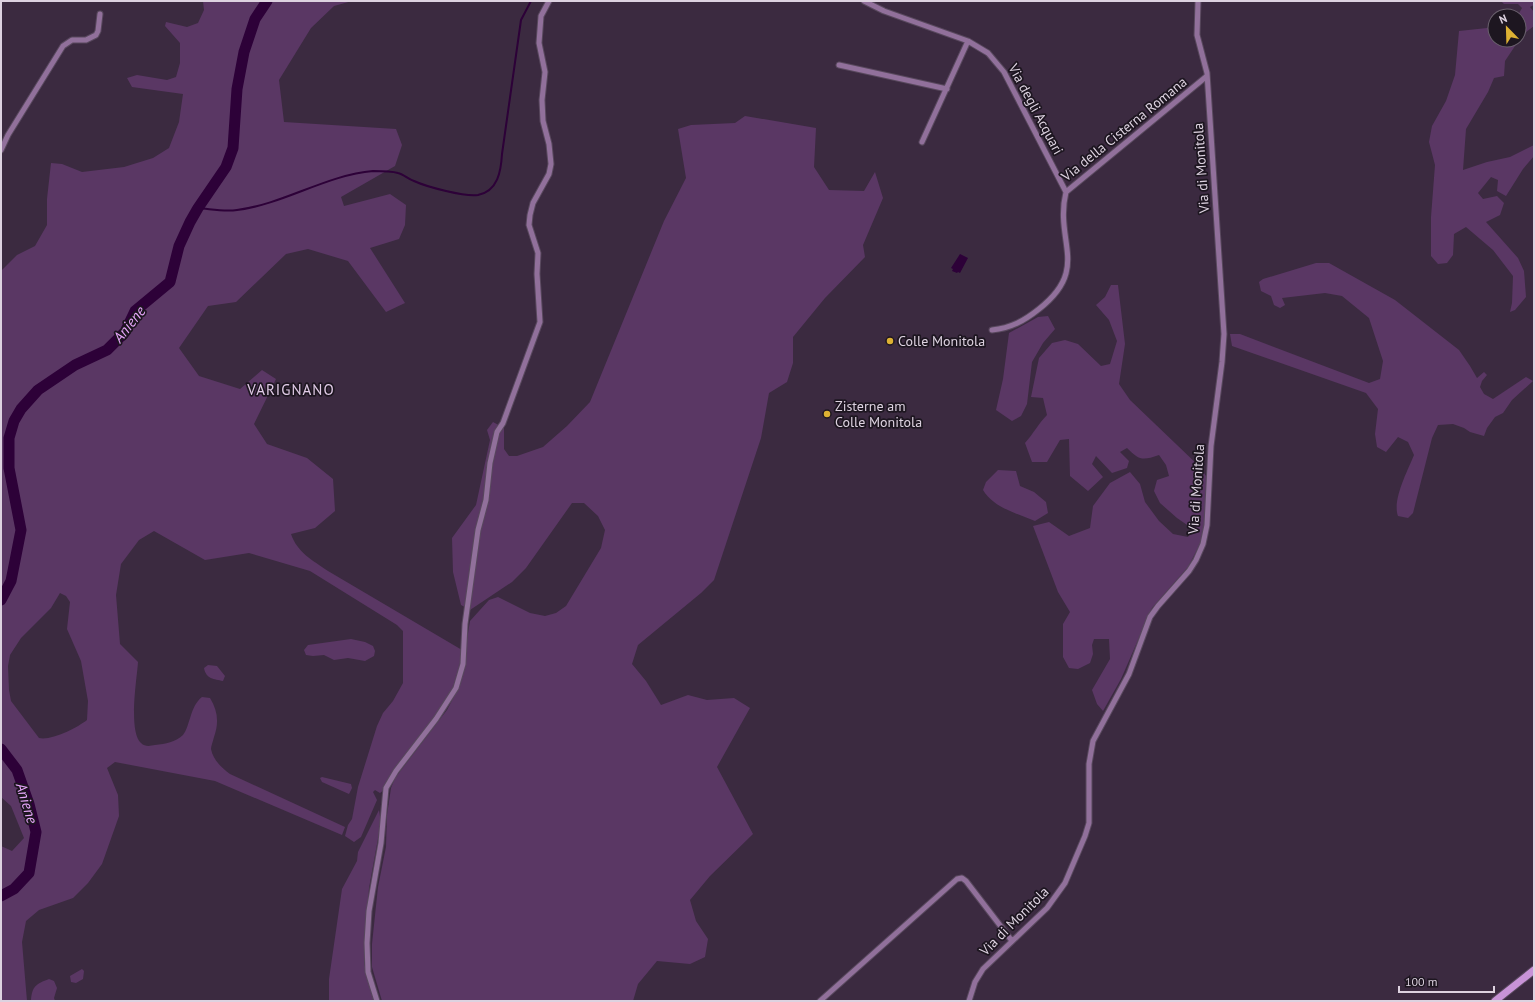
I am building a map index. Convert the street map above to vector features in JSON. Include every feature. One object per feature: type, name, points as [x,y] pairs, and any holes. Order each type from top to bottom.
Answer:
[{"type":"main road","points":[[1495,1001],[1534,970]]},
{"type":"street","points":[[377,1001],[366,963],[369,911],[381,843],[386,788],[396,771],[436,719],[456,688],[463,664],[465,624],[478,530],[486,500],[490,463],[497,432],[503,423],[540,322],[537,274],[538,253],[529,225],[533,203],[549,174],[551,164],[549,144],[543,121],[542,100],[545,72],[539,43],[541,16],[550,1]]},
{"type":"street","name":"Via degli Acquari","points":[[864,1],[884,11],[968,41],[978,46],[991,56],[1004,72],[1066,192]]},
{"type":"street","name":"Via di Monitola","points":[[969,1001],[973,986],[980,974],[1051,903],[1065,883],[1089,823],[1089,764],[1093,741],[1127,678],[1150,617],[1190,568],[1200,552],[1206,535],[1211,446],[1222,368],[1224,339],[1207,76],[1197,35],[1198,1]]},
{"type":"street","points":[[1,150],[8,135],[63,46],[72,40],[86,40],[96,35],[98,32],[100,14]]},
{"type":"street","points":[[922,142],[968,41]]},
{"type":"street","points":[[839,65],[947,89]]},
{"type":"street","name":"Via della Cisterna Romana","points":[[992,330],[1010,327],[1028,318],[1052,298],[1062,286],[1067,270],[1068,249],[1063,212],[1066,192],[1207,76]]},
{"type":"street","points":[[820,1001],[957,878],[962,878],[966,881],[1012,942]]},
{"type":"shaded area","points":[[203,1],[352,1],[334,6],[311,28],[279,80],[284,122],[396,129],[402,145],[395,166],[341,197],[344,206],[390,194],[406,205],[405,225],[399,239],[370,248],[405,303],[386,312],[348,261],[308,249],[286,254],[236,302],[208,306],[179,348],[199,376],[240,389],[262,370],[276,379],[254,424],[267,444],[307,458],[333,479],[335,511],[315,528],[291,534],[297,546],[301,551],[328,571],[462,650],[460,664],[451,694],[438,715],[404,756],[384,790],[380,793],[375,790],[373,792],[377,800],[361,837],[354,842],[345,836],[348,825],[352,819],[358,787],[377,726],[383,713],[393,701],[403,683],[403,631],[397,625],[310,571],[249,553],[205,560],[154,531],[139,540],[121,564],[116,595],[120,644],[138,662],[134,717],[137,737],[141,743],[148,746],[159,745],[177,739],[183,735],[198,701],[202,697],[210,698],[215,708],[217,717],[216,732],[211,749],[214,757],[221,766],[230,774],[345,827],[342,835],[215,781],[115,762],[107,768],[118,795],[119,816],[102,864],[88,883],[73,898],[39,910],[26,921],[22,942],[27,1001],[1,1001],[1,846],[12,851],[24,838],[11,806],[1,797],[1,271],[17,255],[35,246],[47,225],[47,199],[51,163],[62,164],[82,172],[124,167],[153,158],[169,148],[179,122],[183,94],[132,87],[127,78],[137,75],[167,80],[176,77],[180,63],[180,43],[165,26],[166,22],[187,27],[198,23],[204,10]],"holes":[[[60,593],[66,596],[70,602],[67,629],[81,661],[88,701],[87,720],[77,727],[57,736],[50,738],[39,738],[11,701],[8,666],[10,655],[21,638],[51,608]]]},
{"type":"shaded area","points":[[1501,1],[1534,1],[1534,5],[1530,7],[1534,12],[1534,26],[1527,31],[1527,8],[1522,8],[1518,4],[1504,4]]},
{"type":"shaded area","points":[[1487,28],[1487,48],[1514,48],[1505,61],[1504,76],[1494,78],[1488,92],[1466,129],[1463,170],[1487,162],[1510,157],[1534,145],[1534,156],[1523,169],[1506,196],[1497,191],[1498,180],[1491,177],[1478,193],[1483,199],[1497,196],[1504,203],[1500,215],[1486,222],[1518,258],[1524,271],[1526,297],[1515,310],[1510,312],[1512,303],[1513,276],[1493,250],[1466,227],[1454,234],[1453,255],[1447,263],[1438,264],[1431,256],[1431,217],[1435,165],[1429,142],[1432,126],[1446,101],[1455,75],[1459,31]]},
{"type":"shaded area","points":[[745,116],[816,128],[814,167],[829,190],[864,191],[875,172],[883,198],[863,245],[865,257],[825,298],[793,337],[793,363],[787,382],[769,393],[761,438],[714,580],[701,593],[638,645],[632,664],[646,681],[661,705],[688,695],[707,700],[734,698],[750,708],[717,767],[753,834],[710,876],[690,900],[696,921],[708,939],[705,957],[690,964],[657,961],[638,984],[633,1001],[382,1001],[372,967],[372,944],[378,887],[386,847],[387,815],[391,788],[395,778],[447,710],[459,687],[470,621],[489,600],[498,597],[530,613],[545,616],[556,613],[566,606],[601,548],[605,530],[598,516],[584,503],[572,503],[526,568],[512,582],[470,610],[461,605],[453,572],[452,538],[476,505],[490,440],[487,430],[493,422],[504,428],[504,449],[509,456],[517,456],[543,447],[567,426],[590,402],[664,221],[686,178],[678,129],[691,125],[735,123]]},
{"type":"shaded area","points":[[960,254],[968,258],[960,273],[957,273],[952,271],[953,269],[951,268]]},
{"type":"shaded area","points":[[1316,263],[1329,263],[1395,300],[1459,350],[1477,378],[1484,372],[1487,375],[1482,381],[1480,387],[1484,394],[1493,399],[1526,377],[1533,381],[1512,400],[1503,413],[1495,417],[1487,428],[1484,436],[1470,432],[1453,424],[1438,425],[1432,438],[1413,513],[1408,518],[1398,516],[1397,502],[1414,455],[1408,442],[1398,437],[1386,452],[1377,447],[1375,434],[1378,409],[1366,393],[1232,346],[1230,334],[1240,334],[1369,383],[1380,379],[1383,361],[1369,318],[1342,296],[1325,293],[1282,298],[1285,305],[1280,308],[1274,305],[1271,296],[1261,291],[1259,282],[1263,279]]},
{"type":"shaded area","points":[[1111,285],[1118,285],[1125,344],[1119,384],[1130,400],[1200,467],[1208,479],[1205,526],[1201,542],[1188,567],[1152,608],[1121,679],[1103,711],[1097,704],[1092,690],[1110,659],[1109,639],[1094,639],[1092,645],[1093,654],[1090,663],[1078,669],[1069,668],[1063,657],[1063,624],[1070,612],[1058,592],[1033,526],[1049,522],[1069,536],[1090,528],[1093,506],[1110,483],[1130,472],[1140,484],[1145,502],[1159,521],[1173,534],[1188,537],[1193,529],[1177,518],[1160,503],[1154,491],[1157,480],[1169,476],[1166,465],[1159,455],[1145,459],[1138,457],[1127,448],[1120,452],[1129,461],[1127,468],[1112,473],[1096,456],[1092,464],[1103,477],[1088,491],[1070,476],[1069,439],[1060,440],[1047,462],[1032,462],[1025,443],[1047,415],[1043,398],[1031,397],[1039,358],[1052,343],[1065,340],[1078,344],[1101,366],[1110,364],[1117,341],[1109,320],[1096,305],[1105,297]]},
{"type":"shaded area","points":[[1048,316],[1055,329],[1043,343],[1032,362],[1027,404],[1021,416],[1012,421],[996,410],[1003,379],[1009,333],[1038,317]]},
{"type":"shaded area","points":[[998,470],[1016,471],[1020,486],[1034,492],[1046,502],[1048,513],[1035,521],[999,506],[993,501],[983,490],[986,482]]},
{"type":"shaded area","points":[[351,639],[365,642],[373,646],[375,651],[374,656],[365,661],[348,658],[334,660],[324,655],[306,655],[304,650],[308,645]]},
{"type":"shaded area","points":[[208,665],[217,666],[225,676],[223,681],[211,678],[205,672],[204,668]]},
{"type":"shaded area","points":[[322,777],[351,784],[352,788],[349,794],[322,782],[320,778]]},
{"type":"shaded area","points":[[379,810],[381,822],[369,888],[364,963],[374,1001],[329,1001],[329,979],[342,889],[357,861],[358,852]]},
{"type":"shaded area","points":[[82,969],[84,971],[83,979],[76,983],[71,982],[70,976]]},
{"type":"shaded area","points":[[49,979],[54,981],[57,988],[54,998],[55,1001],[31,1001],[32,992],[36,986]]},
{"type":"waterway","name":"Aniene","points":[[1,600],[11,581],[21,530],[9,468],[9,438],[14,421],[21,409],[38,390],[75,365],[107,350],[125,332],[135,311],[170,282],[179,246],[190,222],[226,167],[233,148],[237,89],[244,52],[255,19],[267,1]]},
{"type":"waterway","points":[[198,208],[227,211],[254,207],[339,178],[373,171],[389,171],[402,174],[420,183],[455,193],[472,195],[485,193],[494,185],[501,167],[521,20],[531,1]]},
{"type":"waterway","name":"Aniene","points":[[1,749],[17,770],[29,804],[36,832],[29,873],[14,889],[1,896]]},
{"type":"place","name":"Colle Monitola","points":[[890,341]]},
{"type":"place","name":"Zisterne am Colle Monitola","points":[[827,414]]},
{"type":"district","name":"VARIGNANO","points":[[291,389]]}]
